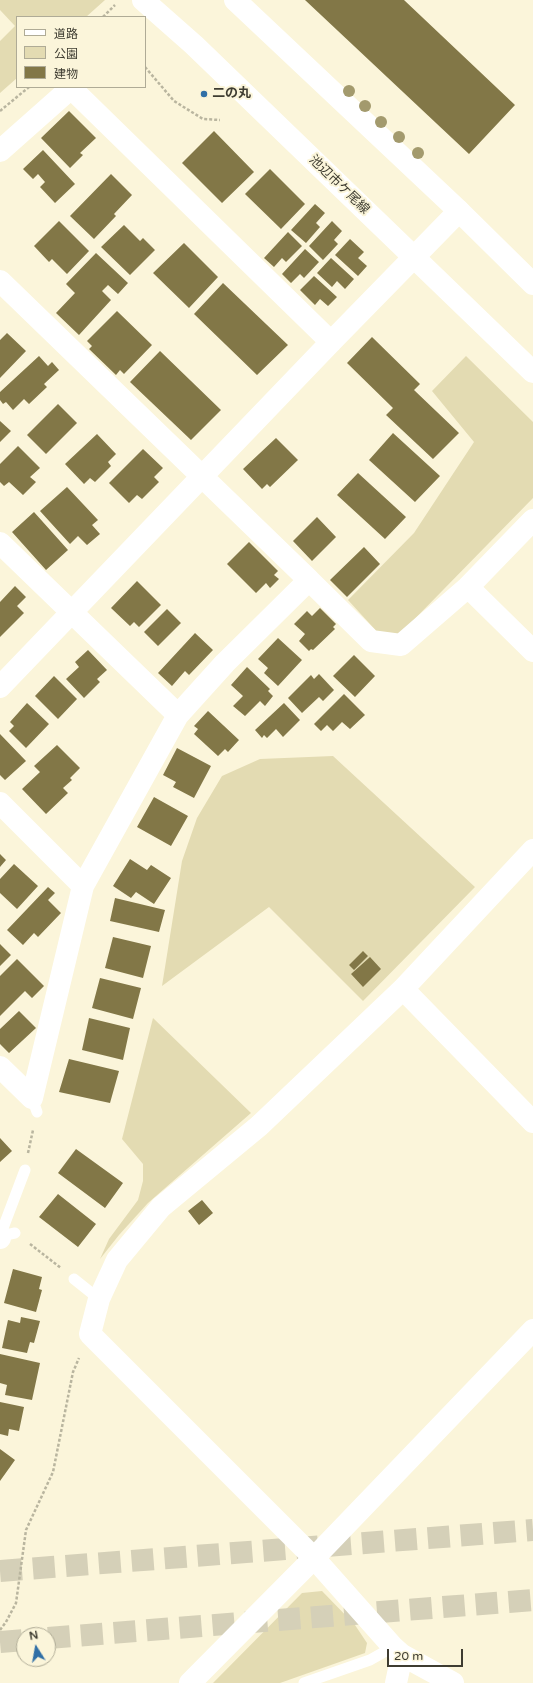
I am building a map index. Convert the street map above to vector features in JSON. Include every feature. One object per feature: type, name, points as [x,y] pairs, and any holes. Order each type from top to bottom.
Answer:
[{"type":"street","name":"池辺市ケ尾線","points":[[143,0],[200,50],[533,372]]},
{"type":"street","points":[[235,0],[459,211],[533,284]]},
{"type":"street","points":[[0,151],[71,88],[331,342]]},
{"type":"street","points":[[0,687],[331,342],[459,211]]},
{"type":"street","points":[[0,281],[371,641],[401,645],[468,587],[533,520]]},
{"type":"street","points":[[0,543],[178,715]]},
{"type":"street","points":[[34,1105],[83,886],[178,715],[225,663],[309,580]]},
{"type":"street","points":[[468,587],[533,651]]},
{"type":"street","points":[[0,803],[83,886]]},
{"type":"street","points":[[453,1683],[398,1651],[314,1558],[90,1334],[100,1299],[117,1260],[161,1207],[259,1126],[403,989],[533,850]]},
{"type":"street","points":[[403,989],[533,1122]]},
{"type":"street","points":[[0,1067],[34,1105]]},
{"type":"street","points":[[190,1683],[314,1558],[533,1330]]},
{"type":"street","points":[[396,1683],[398,1651]]},
{"type":"lane","points":[[4,1236],[25,1170]]},
{"type":"lane","points":[[74,1279],[100,1299]]},
{"type":"lane","points":[[304,1683],[398,1651]]},
{"type":"path","points":[[104,16],[115,5]]},
{"type":"path","points":[[146,68],[174,101],[203,119],[220,120]]},
{"type":"path","points":[[0,111],[28,88]]},
{"type":"path","points":[[25,1170],[34,1105]]},
{"type":"path","points":[[4,1236],[74,1279]]},
{"type":"path","points":[[0,1630],[16,1603],[26,1530],[53,1472],[73,1372],[90,1334]]},
{"type":"green space","points":[[0,0],[105,0],[87,16],[16,16],[16,79],[0,93],[0,41],[15,26],[0,10]]},
{"type":"green space","points":[[466,356],[533,422],[533,498],[399,635],[380,635],[348,600],[414,533],[474,442],[432,391]]},
{"type":"green space","points":[[333,756],[475,887],[363,1001],[269,907],[162,986],[182,861],[197,818],[222,776],[260,759]]},
{"type":"green space","points":[[153,1018],[251,1113],[148,1203],[100,1259],[109,1239],[138,1200],[143,1181],[143,1164],[122,1139]]},
{"type":"green space","points":[[322,1591],[355,1625],[367,1643],[365,1653],[280,1683],[213,1683],[302,1593]]},
{"type":"building","points":[[305,0],[404,0],[515,105],[469,154]]},
{"type":"building","points":[[69,111],[96,138],[80,153],[83,155],[70,168],[41,138]]},
{"type":"building","points":[[214,131],[254,172],[222,203],[182,163]]},
{"type":"building","points":[[43,150],[75,184],[55,203],[40,187],[45,182],[38,174],[33,179],[23,169]]},
{"type":"building","points":[[270,169],[305,204],[281,229],[245,194]]},
{"type":"building","points":[[111,174],[132,195],[114,214],[116,216],[94,239],[70,216]]},
{"type":"building","points":[[315,204],[325,213],[316,223],[320,227],[306,243],[291,230]]},
{"type":"building","points":[[59,221],[89,251],[67,274],[52,259],[49,262],[34,246]]},
{"type":"building","points":[[332,221],[342,231],[334,240],[338,244],[323,260],[309,246]]},
{"type":"building","points":[[124,225],[140,241],[143,238],[155,250],[130,275],[101,247]]},
{"type":"building","points":[[288,232],[302,246],[286,262],[282,258],[274,267],[264,258]]},
{"type":"building","points":[[350,239],[364,252],[358,258],[367,266],[358,276],[335,255]]},
{"type":"building","points":[[184,243],[218,277],[189,308],[153,273]]},
{"type":"building","points":[[305,249],[319,262],[304,278],[300,274],[291,283],[282,274]]},
{"type":"building","points":[[96,253],[128,283],[118,294],[108,285],[102,291],[111,300],[79,335],[56,313],[75,293],[66,284]]},
{"type":"building","points":[[331,258],[354,279],[345,289],[337,281],[332,287],[317,273]]},
{"type":"building","points":[[314,276],[337,297],[328,306],[320,299],[315,305],[300,290]]},
{"type":"building","points":[[223,283],[288,345],[257,375],[194,314]]},
{"type":"building","points":[[117,311],[152,345],[124,374],[120,370],[116,375],[89,349],[92,346],[87,341]]},
{"type":"building","points":[[7,333],[26,351],[0,378],[0,340]]},
{"type":"building","points":[[372,337],[420,384],[414,390],[459,433],[433,459],[386,415],[393,408],[347,363]]},
{"type":"building","points":[[160,351],[221,410],[191,440],[130,382]]},
{"type":"building","points":[[39,356],[48,366],[52,362],[59,370],[44,384],[47,387],[29,404],[24,399],[13,410],[6,402],[3,404],[0,400],[0,392]]},
{"type":"building","points":[[58,404],[77,423],[46,454],[27,435]]},
{"type":"building","points":[[0,421],[11,431],[0,442]]},
{"type":"building","points":[[393,433],[440,476],[415,502],[369,460]]},
{"type":"building","points":[[97,434],[116,454],[108,462],[111,466],[95,482],[90,478],[84,484],[65,464]]},
{"type":"building","points":[[276,438],[298,460],[270,487],[267,484],[262,489],[243,469]]},
{"type":"building","points":[[18,446],[40,468],[30,477],[36,482],[23,495],[9,482],[4,486],[0,482],[0,464]]},
{"type":"building","points":[[143,449],[163,468],[154,477],[159,482],[142,499],[137,495],[129,503],[109,483]]},
{"type":"building","points":[[358,473],[406,517],[385,539],[337,495]]},
{"type":"building","points":[[67,487],[98,520],[92,525],[100,534],[87,545],[78,536],[70,544],[40,511]]},
{"type":"building","points":[[34,512],[68,550],[46,570],[12,532]]},
{"type":"building","points":[[317,517],[336,537],[312,561],[293,541]]},
{"type":"building","points":[[249,542],[278,571],[274,575],[279,579],[270,588],[266,583],[256,593],[227,564]]},
{"type":"building","points":[[364,547],[380,564],[347,597],[330,580]]},
{"type":"building","points":[[137,581],[161,605],[139,627],[134,622],[130,626],[111,608]]},
{"type":"building","points":[[15,586],[26,597],[17,606],[24,613],[0,637],[0,602]]},
{"type":"building","points":[[320,608],[336,624],[333,627],[335,629],[313,650],[311,649],[309,651],[299,641],[305,634],[294,624],[307,611],[312,616]]},
{"type":"building","points":[[167,609],[181,623],[158,646],[144,632]]},
{"type":"building","points":[[195,633],[213,650],[189,675],[185,671],[172,686],[158,673]]},
{"type":"building","points":[[278,638],[302,660],[278,686],[264,673],[268,668],[258,659]]},
{"type":"building","points":[[88,650],[107,670],[97,679],[100,682],[84,698],[66,679],[79,667],[75,662]]},
{"type":"building","points":[[354,655],[375,676],[355,697],[333,676]]},
{"type":"building","points":[[247,667],[270,689],[268,691],[273,696],[265,706],[260,701],[245,716],[233,706],[243,696],[231,685]]},
{"type":"building","points":[[319,674],[334,690],[323,701],[319,697],[302,713],[288,698],[311,675],[314,679]]},
{"type":"building","points":[[54,676],[77,699],[58,719],[35,696]]},
{"type":"building","points":[[344,694],[365,715],[350,729],[342,722],[333,731],[327,725],[321,731],[314,724]]},
{"type":"building","points":[[27,703],[49,724],[26,748],[9,731],[14,726],[10,722]]},
{"type":"building","points":[[284,703],[300,720],[283,737],[276,729],[267,738],[264,735],[262,738],[255,730]]},
{"type":"building","points":[[208,711],[239,740],[228,752],[225,749],[218,756],[194,734],[198,729],[194,726]]},
{"type":"building","points":[[0,734],[26,761],[5,780],[0,775]]},
{"type":"building","points":[[57,745],[80,768],[70,778],[72,780],[63,788],[68,793],[46,814],[22,789],[40,772],[34,766]]},
{"type":"building","points":[[177,748],[211,766],[194,798],[173,787],[176,782],[163,775]]},
{"type":"building","points":[[154,797],[188,816],[171,846],[137,827]]},
{"type":"building","points":[[0,854],[6,860],[0,867]]},
{"type":"building","points":[[130,859],[147,870],[151,865],[171,878],[154,904],[136,892],[131,898],[113,886]]},
{"type":"building","points":[[14,864],[38,886],[17,909],[0,893],[0,879]]},
{"type":"building","points":[[48,887],[55,893],[48,900],[61,913],[38,937],[34,933],[23,945],[7,930]]},
{"type":"building","points":[[115,898],[165,910],[159,932],[110,921]]},
{"type":"building","points":[[113,937],[151,946],[143,978],[105,968]]},
{"type":"building","points":[[0,944],[11,955],[0,966]]},
{"type":"building","points":[[363,951],[368,956],[354,970],[349,965]]},
{"type":"building","points":[[370,957],[381,969],[363,987],[351,974]]},
{"type":"building","points":[[17,959],[44,986],[32,998],[25,991],[0,1016],[0,976]]},
{"type":"building","points":[[100,978],[141,988],[133,1019],[92,1008]]},
{"type":"building","points":[[19,1011],[36,1028],[9,1053],[0,1044],[0,1029]]},
{"type":"building","points":[[89,1018],[130,1028],[123,1060],[82,1050]]},
{"type":"building","points":[[69,1059],[119,1071],[110,1103],[59,1092]]},
{"type":"building","points":[[0,1138],[12,1151],[0,1162]]},
{"type":"building","points":[[76,1149],[123,1183],[105,1208],[58,1173]]},
{"type":"building","points":[[58,1194],[96,1224],[78,1247],[39,1217]]},
{"type":"building","points":[[202,1200],[213,1213],[199,1225],[188,1211]]},
{"type":"building","points":[[13,1269],[42,1277],[39,1289],[42,1290],[36,1312],[4,1303]]},
{"type":"building","points":[[21,1317],[40,1321],[34,1343],[30,1342],[27,1353],[2,1348],[8,1320],[20,1323]]},
{"type":"building","points":[[0,1354],[40,1363],[32,1400],[5,1395],[7,1385],[0,1383]]},
{"type":"building","points":[[0,1402],[24,1407],[19,1431],[9,1429],[8,1436],[0,1434]]},
{"type":"building","points":[[0,1449],[15,1460],[0,1481]]},
{"type":"tunnel","points":[[0,1571],[533,1530]]},
{"type":"tunnel","points":[[56,1637],[533,1600]]},
{"type":"tunnel","points":[[0,1642],[16,1641]]},
{"type":"place","name":"二の丸","points":[[204,94]]}]
